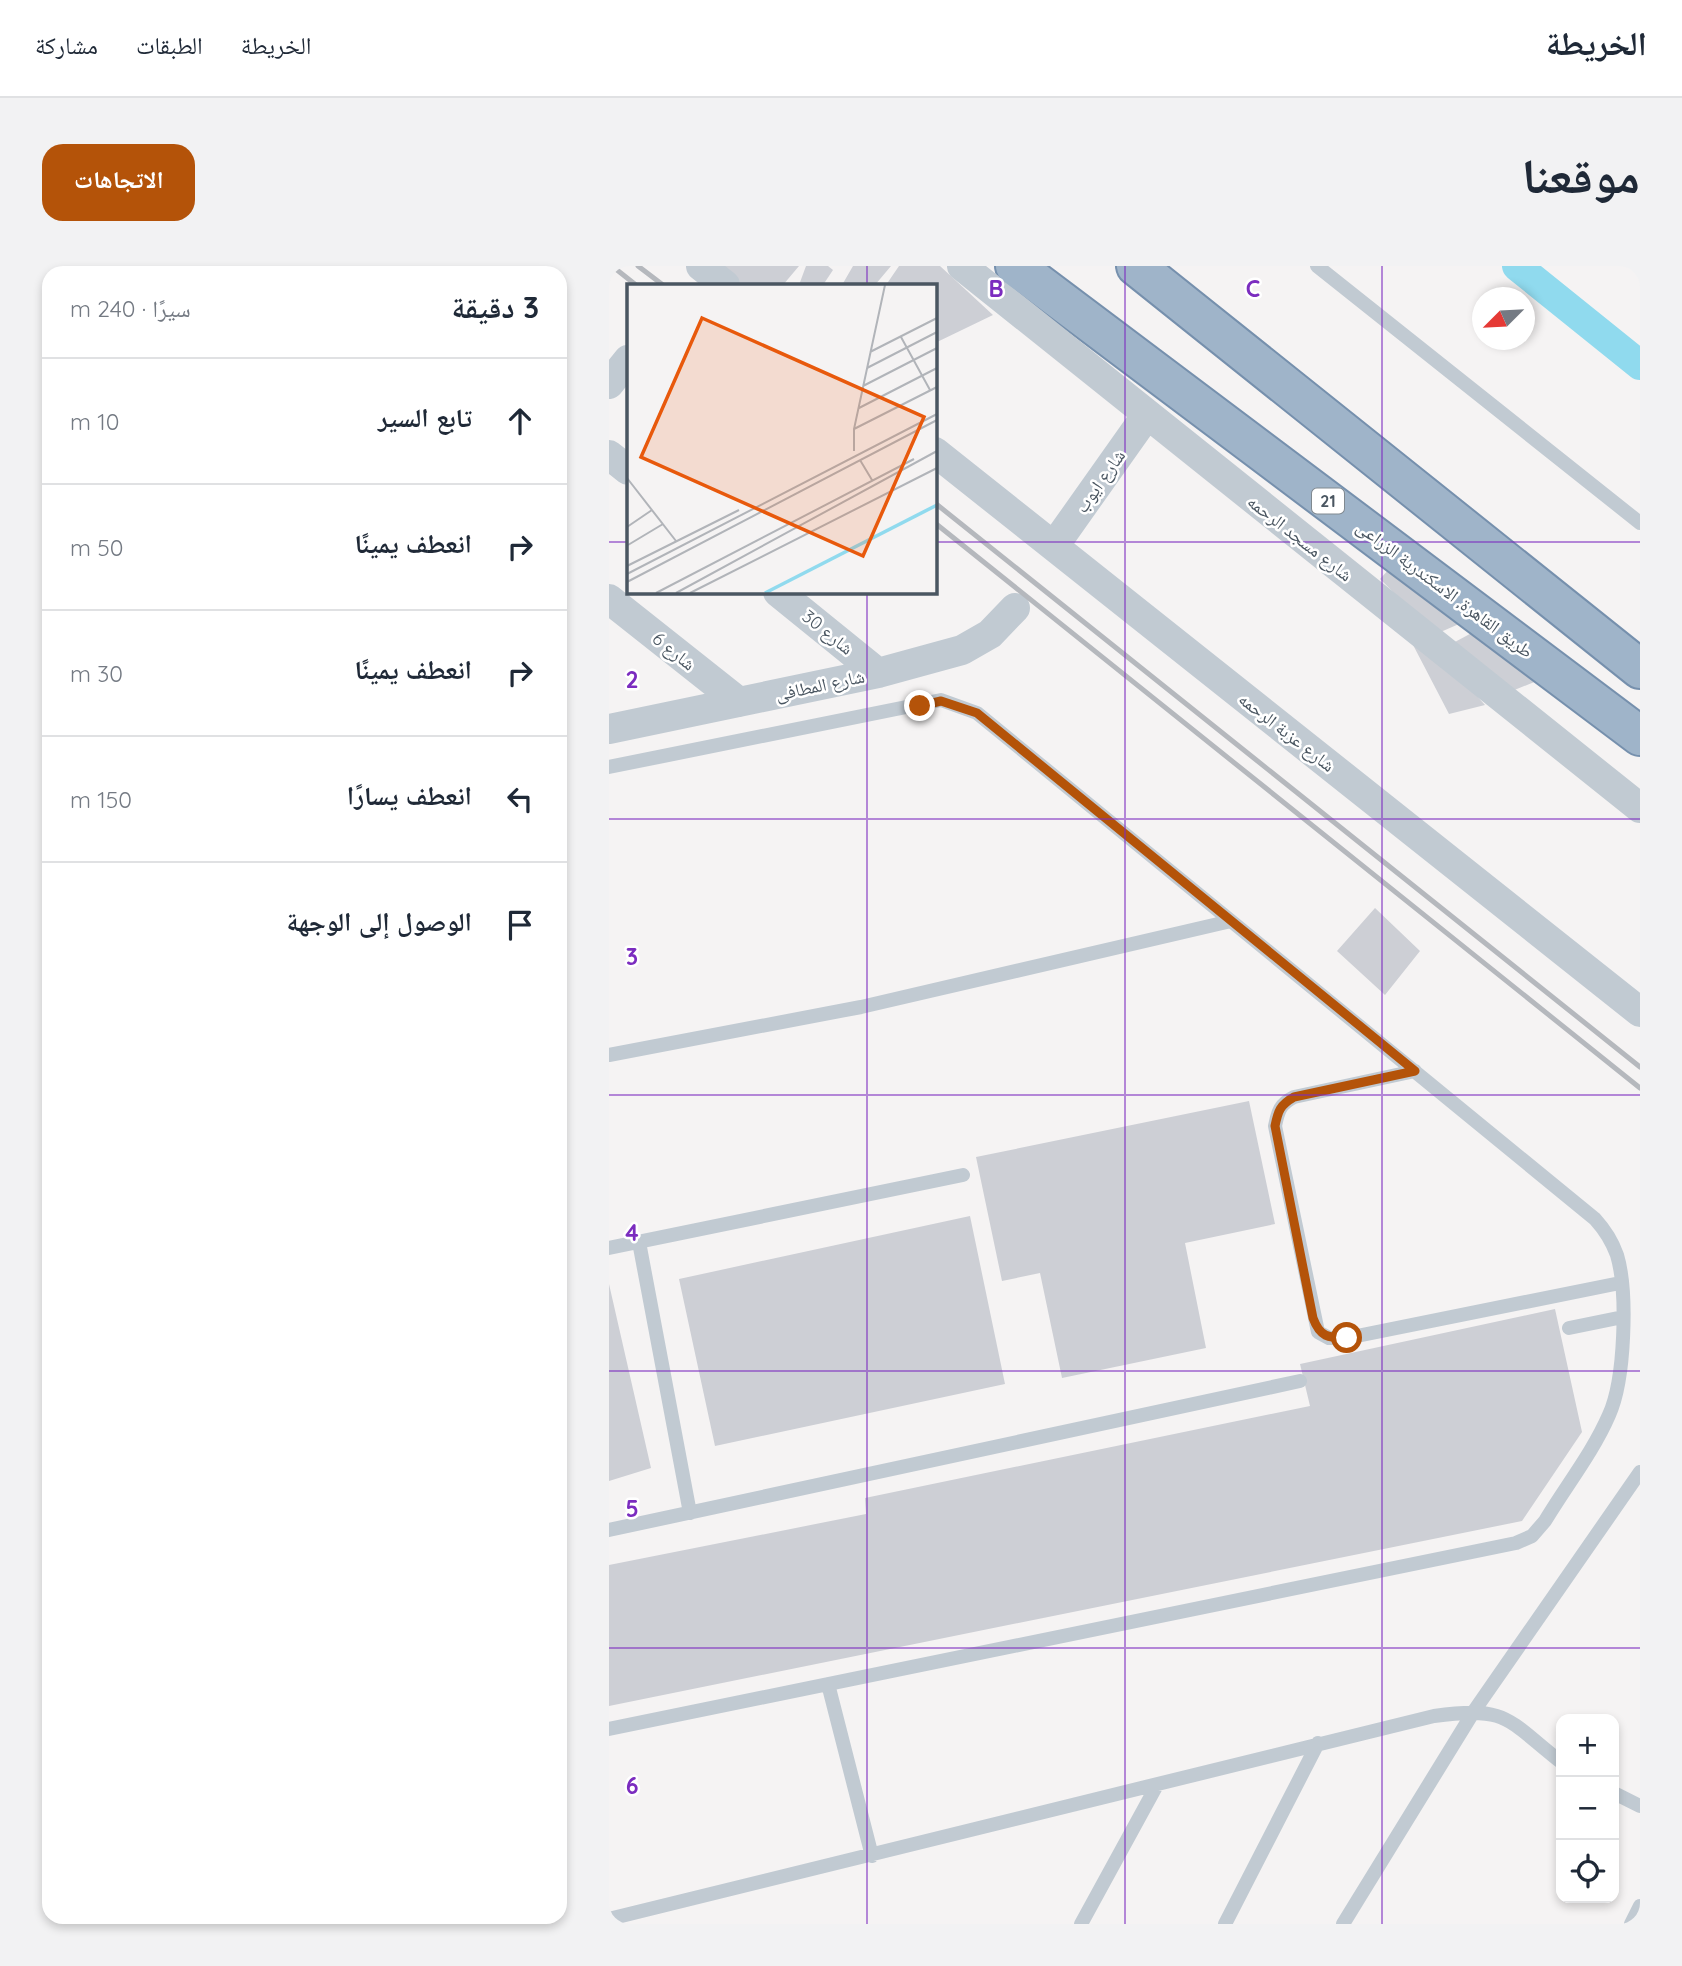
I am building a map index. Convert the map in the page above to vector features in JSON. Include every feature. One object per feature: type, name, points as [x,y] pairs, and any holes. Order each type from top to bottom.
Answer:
[{"type":"highway","name":"طريق القاهرة, الاسكندرية الزراعى","points":[[1015,266],[1640,736]]},
{"type":"highway","points":[[1136,266],[1640,669]]},
{"type":"street","points":[[701,266],[724,284]]},
{"type":"street","name":"شارع مسجد الرحمه","points":[[962,266],[1146,416],[1640,808]]},
{"type":"street","points":[[609,384],[627,361]]},
{"type":"street","name":"شارع ايوب","points":[[1054,547],[1146,416]]},
{"type":"street","name":"شارع عزبة الرحمه","points":[[936,453],[1640,1012]]},
{"type":"street","points":[[609,455],[627,469]]},
{"type":"street","name":"شارع 30","points":[[779,593],[878,673]]},
{"type":"street","name":"شارع 6","points":[[609,599],[739,702]]},
{"type":"street","name":"شارع المطافى","points":[[609,729],[878,673],[977,644],[1015,608]]},
{"type":"lane","points":[[1317,266],[1640,523]]},
{"type":"lane","points":[[609,767],[941,701],[960,705],[977,713],[1595,1219],[1608,1234],[1618,1257],[1623,1317],[1621,1370],[1610,1414],[1545,1521],[1532,1536],[1516,1543],[609,1729]]},
{"type":"lane","points":[[609,1055],[860,1007],[1231,921]]},
{"type":"lane","points":[[1415,1071],[1294,1097],[1283,1103],[1279,1110],[1275,1126],[1318,1332],[1329,1338],[1347,1338],[1620,1283]]},
{"type":"lane","points":[[609,1248],[963,1175]]},
{"type":"lane","points":[[639,1242],[690,1513]]},
{"type":"lane","points":[[1569,1328],[1623,1317]]},
{"type":"lane","points":[[609,1530],[1300,1381]]},
{"type":"lane","points":[[1343,1924],[1474,1711],[1640,1472]]},
{"type":"lane","points":[[828,1684],[871,1856]]},
{"type":"lane","points":[[609,1919],[1434,1716],[1474,1711],[1505,1718],[1517,1724],[1556,1758]]},
{"type":"lane","points":[[1225,1924],[1318,1743]]},
{"type":"lane","points":[[1081,1924],[1157,1784]]},
{"type":"lane","points":[[1619,1796],[1640,1806]]},
{"type":"lane","points":[[1631,1924],[1640,1906]]},
{"type":"building","points":[[714,266],[799,266],[784,284],[739,284]]},
{"type":"building","points":[[806,266],[828,266],[833,270],[824,284],[799,284]]},
{"type":"building","points":[[853,266],[891,266],[876,284],[843,284]]},
{"type":"building","points":[[899,266],[940,266],[993,315],[936,343],[936,284],[887,284]]},
{"type":"building","points":[[1392,566],[1459,624],[1436,634],[1380,579]]},
{"type":"building","points":[[1481,628],[1544,678],[1512,691],[1453,643]]},
{"type":"building","points":[[1421,634],[1485,705],[1449,714],[1411,641]]},
{"type":"building","points":[[1375,908],[1420,951],[1385,995],[1337,951]]},
{"type":"building","points":[[1249,1101],[1275,1224],[1185,1243],[1206,1348],[1062,1378],[1040,1273],[1002,1281],[976,1157]]},
{"type":"building","points":[[970,1216],[1005,1384],[715,1446],[679,1279]]},
{"type":"building","points":[[609,1284],[651,1468],[609,1481]]},
{"type":"building","points":[[1555,1309],[1582,1432],[1522,1521],[609,1706],[609,1565],[866,1514],[865,1498],[1310,1406],[1300,1364]]},
{"type":"waterway","points":[[1517,266],[1640,365]]},
{"type":"railway","points":[[612,266],[635,284]]},
{"type":"railway","points":[[638,266],[662,284]]},
{"type":"railway","points":[[936,504],[1640,1067]]},
{"type":"railway","points":[[936,524],[1640,1088]]},
{"type":"route","points":[[920,706],[941,701],[960,705],[977,713],[1415,1071],[1294,1097],[1283,1103],[1279,1110],[1275,1126],[1313,1318],[1318,1332],[1329,1338],[1347,1338]]}]
